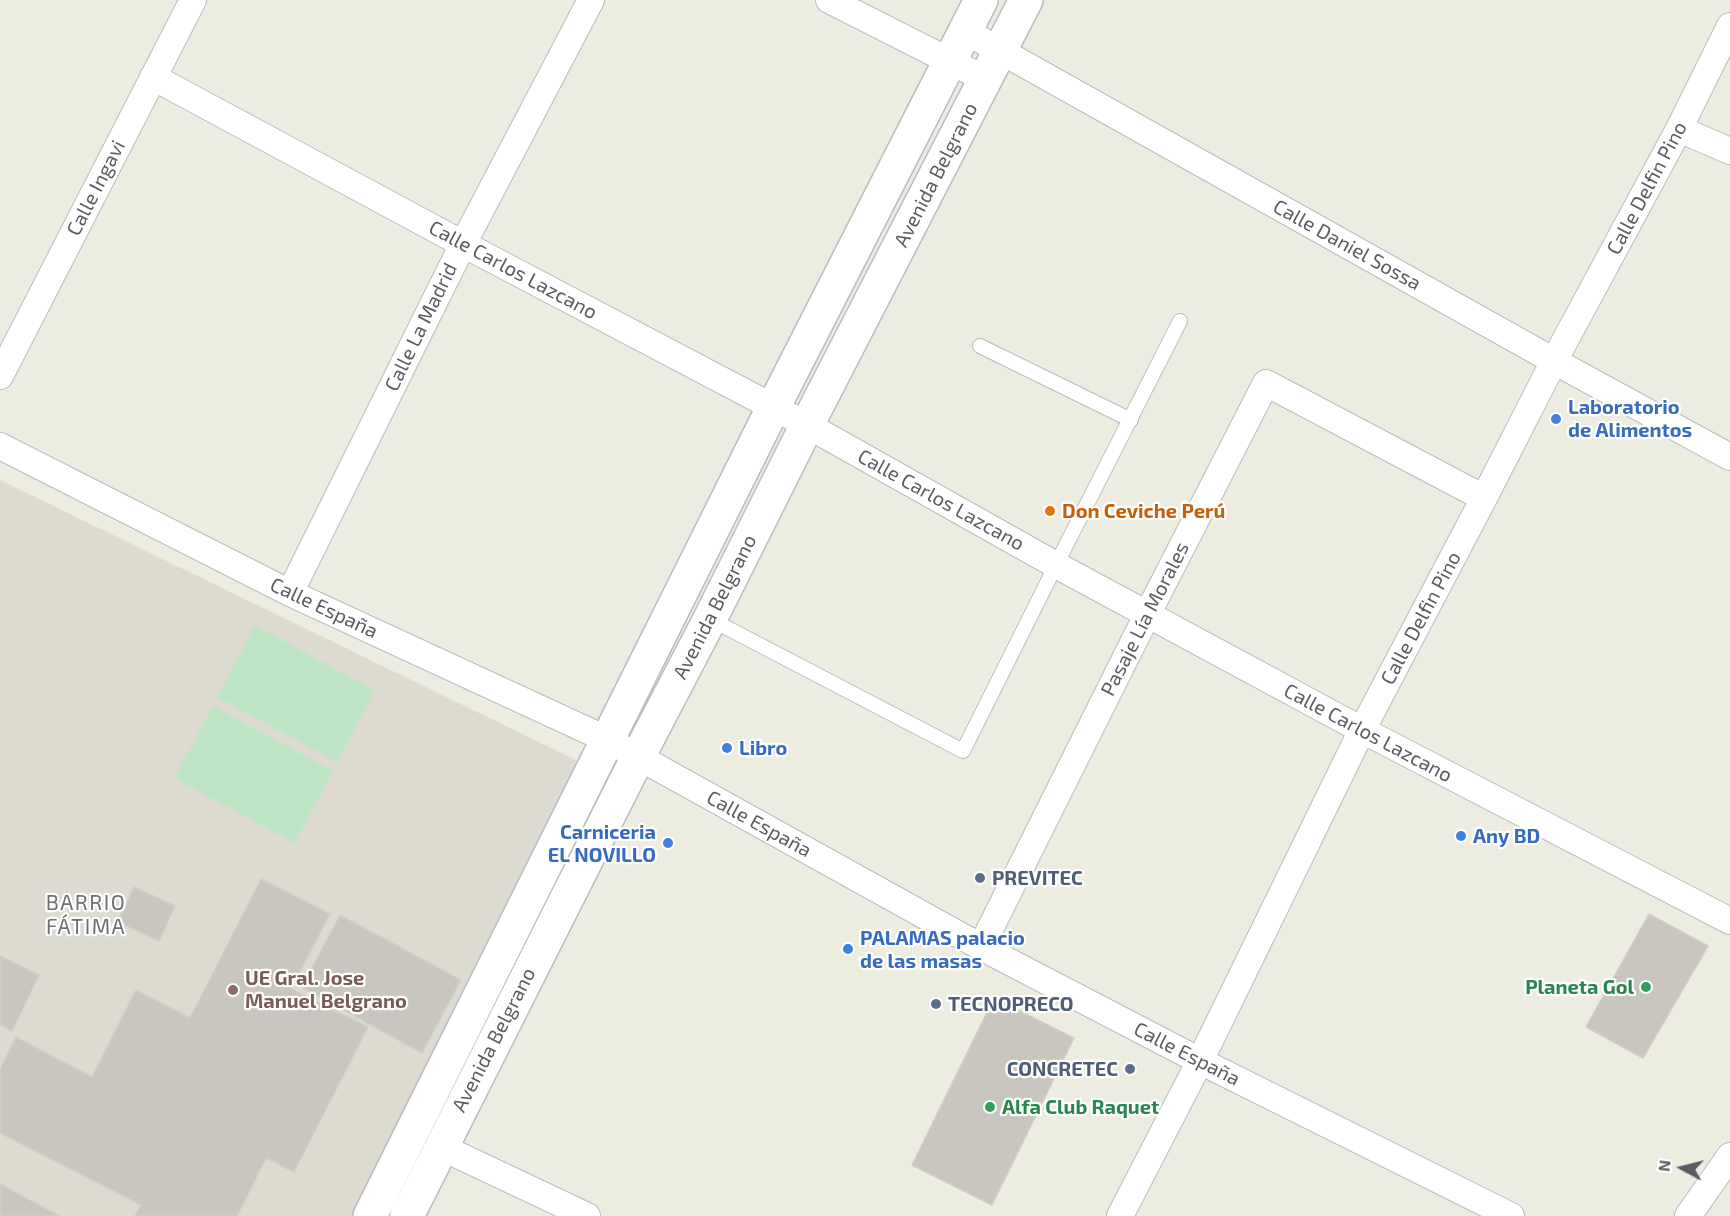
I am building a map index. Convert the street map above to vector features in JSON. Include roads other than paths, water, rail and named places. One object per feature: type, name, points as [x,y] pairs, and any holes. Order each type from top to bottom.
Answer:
[{"type":"street","name":"Calle Ingavi","points":[[0,376],[193,0]]},
{"type":"street","name":"Calle La Madrid","points":[[290,593],[463,244],[591,0]]},
{"type":"street","points":[[829,0],[985,79]]},
{"type":"street","name":"Avenida Belgrano","points":[[370,1216],[773,408],[981,0]]},
{"type":"street","name":"Avenida Belgrano","points":[[407,1216],[807,425],[1026,0]]},
{"type":"street","name":"Calle Delfin Pino","points":[[1120,1216],[1200,1061],[1362,730],[1554,361],[1679,129],[1730,26]]},
{"type":"street","name":"Calle Daniel Sossa","points":[[965,32],[1730,457]]},
{"type":"street","name":"Calle Carlos Lazcano","points":[[153,77],[463,244],[807,425],[1147,615],[1362,730],[1730,921]]},
{"type":"street","points":[[1679,129],[1730,151]]},
{"type":"street","name":"Pasaje Lía Morales","points":[[981,947],[1266,383],[1484,498]]},
{"type":"street","name":"Calle España","points":[[0,446],[290,593],[608,740],[981,947],[1200,1061],[1511,1216]]},
{"type":"street","points":[[441,1147],[587,1216]]},
{"type":"street","points":[[1688,1216],[1730,1156]]},
{"type":"lane","points":[[710,620],[963,752],[1180,321]]},
{"type":"lane","points":[[980,345],[1131,420]]},
{"type":"place","name":"Laboratorio de Alimentos","points":[[1556,419]]},
{"type":"place","name":"Don Ceviche Perú","points":[[1050,511]]},
{"type":"place","name":"Libro","points":[[727,748]]},
{"type":"place","name":"Any BD","points":[[1461,836]]},
{"type":"place","name":"Carniceria EL NOVILLO","points":[[668,843]]},
{"type":"place","name":"PREVITEC","points":[[980,878]]},
{"type":"place","name":"PALAMAS palacio de las masas","points":[[848,949]]},
{"type":"place","name":"Planeta Gol","points":[[1646,987]]},
{"type":"place","name":"UE Gral. Jose Manuel Belgrano","points":[[233,990]]},
{"type":"place","name":"TECNOPRECO","points":[[936,1004]]},
{"type":"place","name":"CONCRETEC","points":[[1130,1069]]},
{"type":"place","name":"Alfa Club Raquet","points":[[990,1107]]},
{"type":"district","name":"BARRIO FÁTIMA","points":[[86,915]]}]
